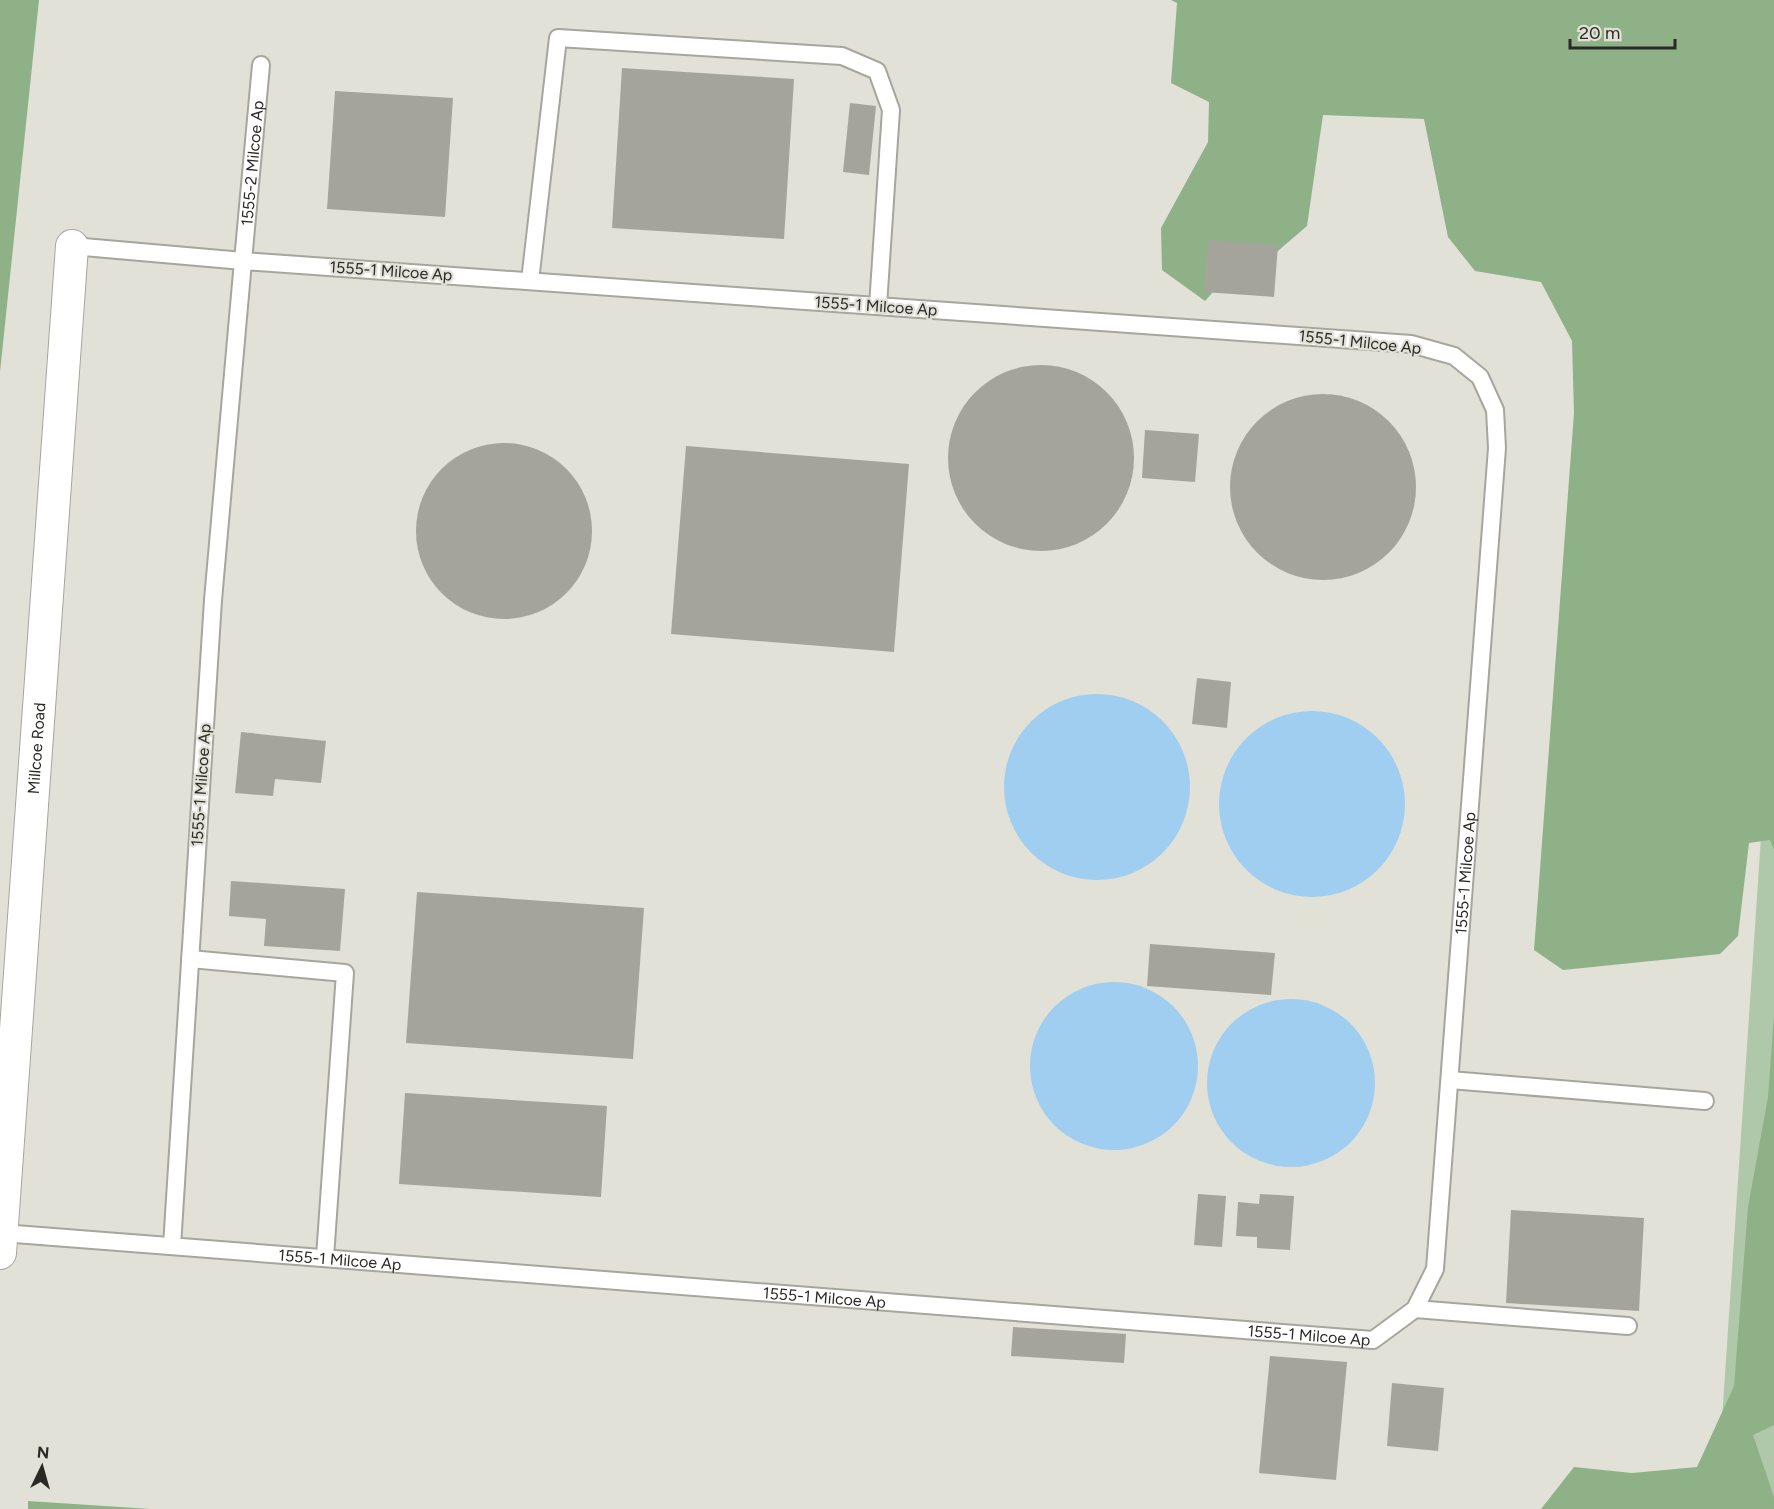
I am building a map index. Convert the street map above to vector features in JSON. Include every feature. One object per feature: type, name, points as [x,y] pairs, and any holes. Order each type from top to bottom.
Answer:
[{"type":"street","name":"Millcoe Road","points":[[1,1243],[72,246]]},
{"type":"lane","points":[[530,281],[558,38],[842,56],[877,71],[891,110],[878,306]]},
{"type":"lane","name":"1555-2 Milcoe Ap","points":[[243,261],[261,65]]},
{"type":"lane","name":"1555-1 Milcoe Ap","points":[[72,246],[243,261],[1411,344],[1454,356],[1480,377],[1495,410],[1497,448],[1435,1269],[1415,1309],[1373,1340],[172,1246],[213,600],[243,261]]},
{"type":"lane","points":[[190,959],[345,973],[325,1257]]},
{"type":"lane","points":[[1450,1080],[1705,1101]]},
{"type":"lane","points":[[1,1243],[172,1246]]},
{"type":"lane","points":[[1415,1309],[1628,1326]]},
{"type":"green space","points":[[0,0],[39,0],[0,372]]},
{"type":"green space","points":[[1171,0],[1774,0],[1774,850],[1770,840],[1749,843],[1738,936],[1720,954],[1563,970],[1534,950],[1574,413],[1572,341],[1541,282],[1475,271],[1448,237],[1424,119],[1323,115],[1307,226],[1265,262],[1233,269],[1205,301],[1162,270],[1161,228],[1208,142],[1209,102],[1171,83],[1177,3]]},
{"type":"green space","points":[[1774,643],[1774,1509],[1716,1509]]},
{"type":"green space","points":[[1774,1015],[1774,1425],[1753,1435],[1774,1497],[1774,1509],[1541,1509],[1574,1467],[1632,1473],[1697,1467],[1734,1386],[1748,1207],[1768,1097]]},
{"type":"green space","points":[[28,1501],[151,1509],[28,1509]]},
{"type":"water","points":[[1097,694],[1115,695],[1133,701],[1149,709],[1163,721],[1175,735],[1183,751],[1189,769],[1189,805],[1183,823],[1175,839],[1163,853],[1149,865],[1133,873],[1115,879],[1097,880],[1079,879],[1061,873],[1045,865],[1031,853],[1019,839],[1011,823],[1005,805],[1004,787],[1005,769],[1011,751],[1019,735],[1031,721],[1045,709],[1061,701],[1079,695]]},
{"type":"water","points":[[1312,711],[1348,718],[1378,738],[1398,768],[1405,804],[1398,840],[1378,870],[1348,890],[1312,897],[1276,890],[1246,870],[1226,840],[1219,804],[1226,768],[1246,738],[1276,718]]},
{"type":"water","points":[[1114,982],[1146,988],[1161,996],[1173,1007],[1184,1019],[1192,1034],[1198,1066],[1192,1098],[1184,1113],[1173,1125],[1161,1136],[1146,1144],[1114,1150],[1082,1144],[1067,1136],[1055,1125],[1044,1113],[1036,1098],[1030,1066],[1036,1034],[1044,1019],[1055,1007],[1067,996],[1082,988]]},
{"type":"water","points":[[1291,999],[1323,1005],[1338,1013],[1350,1024],[1361,1036],[1369,1051],[1375,1083],[1369,1115],[1361,1130],[1350,1142],[1338,1153],[1323,1161],[1291,1167],[1259,1161],[1244,1153],[1232,1142],[1221,1130],[1213,1115],[1207,1083],[1213,1051],[1221,1036],[1232,1024],[1244,1013],[1259,1005]]},
{"type":"building","points":[[622,68],[794,79],[784,239],[612,228]]},
{"type":"building","points":[[335,91],[453,98],[445,217],[327,209]]},
{"type":"building","points":[[850,103],[876,106],[869,175],[843,172]]},
{"type":"building","points":[[1208,240],[1278,245],[1274,297],[1204,292]]},
{"type":"building","points":[[1041,365],[1077,372],[1093,380],[1107,392],[1119,406],[1127,422],[1134,458],[1127,494],[1119,510],[1107,524],[1093,536],[1077,544],[1041,551],[1005,544],[989,536],[975,524],[963,510],[955,494],[948,458],[955,422],[963,406],[975,392],[989,380],[1005,372]]},
{"type":"building","points":[[1323,394],[1359,401],[1389,421],[1409,451],[1416,487],[1409,523],[1389,553],[1359,573],[1323,580],[1287,573],[1257,553],[1237,523],[1230,487],[1237,451],[1257,421],[1287,401]]},
{"type":"building","points":[[1145,430],[1199,434],[1195,482],[1142,478]]},
{"type":"building","points":[[504,443],[538,450],[553,458],[566,469],[577,482],[585,497],[592,531],[585,565],[577,580],[566,593],[553,604],[538,612],[504,619],[470,612],[455,604],[442,593],[431,580],[423,565],[416,531],[423,497],[431,482],[442,469],[455,458],[470,450]]},
{"type":"building","points":[[686,446],[909,464],[894,652],[671,634]]},
{"type":"building","points":[[1197,678],[1231,682],[1227,728],[1192,724]]},
{"type":"building","points":[[241,732],[326,741],[321,783],[275,779],[273,796],[235,793]]},
{"type":"building","points":[[231,881],[345,889],[340,951],[264,946],[266,919],[229,916]]},
{"type":"building","points":[[417,892],[644,908],[633,1059],[406,1043]]},
{"type":"building","points":[[1150,944],[1275,953],[1271,995],[1147,986]]},
{"type":"building","points":[[405,1093],[607,1106],[601,1197],[399,1184]]},
{"type":"building","points":[[1198,1194],[1226,1196],[1222,1247],[1194,1245]]},
{"type":"building","points":[[1260,1194],[1294,1196],[1290,1250],[1257,1248],[1257,1237],[1236,1236],[1238,1202],[1259,1204]]},
{"type":"building","points":[[1511,1210],[1644,1218],[1639,1311],[1506,1303]]},
{"type":"building","points":[[1013,1327],[1126,1334],[1124,1363],[1011,1356]]},
{"type":"building","points":[[1270,1356],[1347,1362],[1336,1480],[1259,1473]]},
{"type":"building","points":[[1392,1383],[1444,1388],[1438,1451],[1387,1446]]}]
